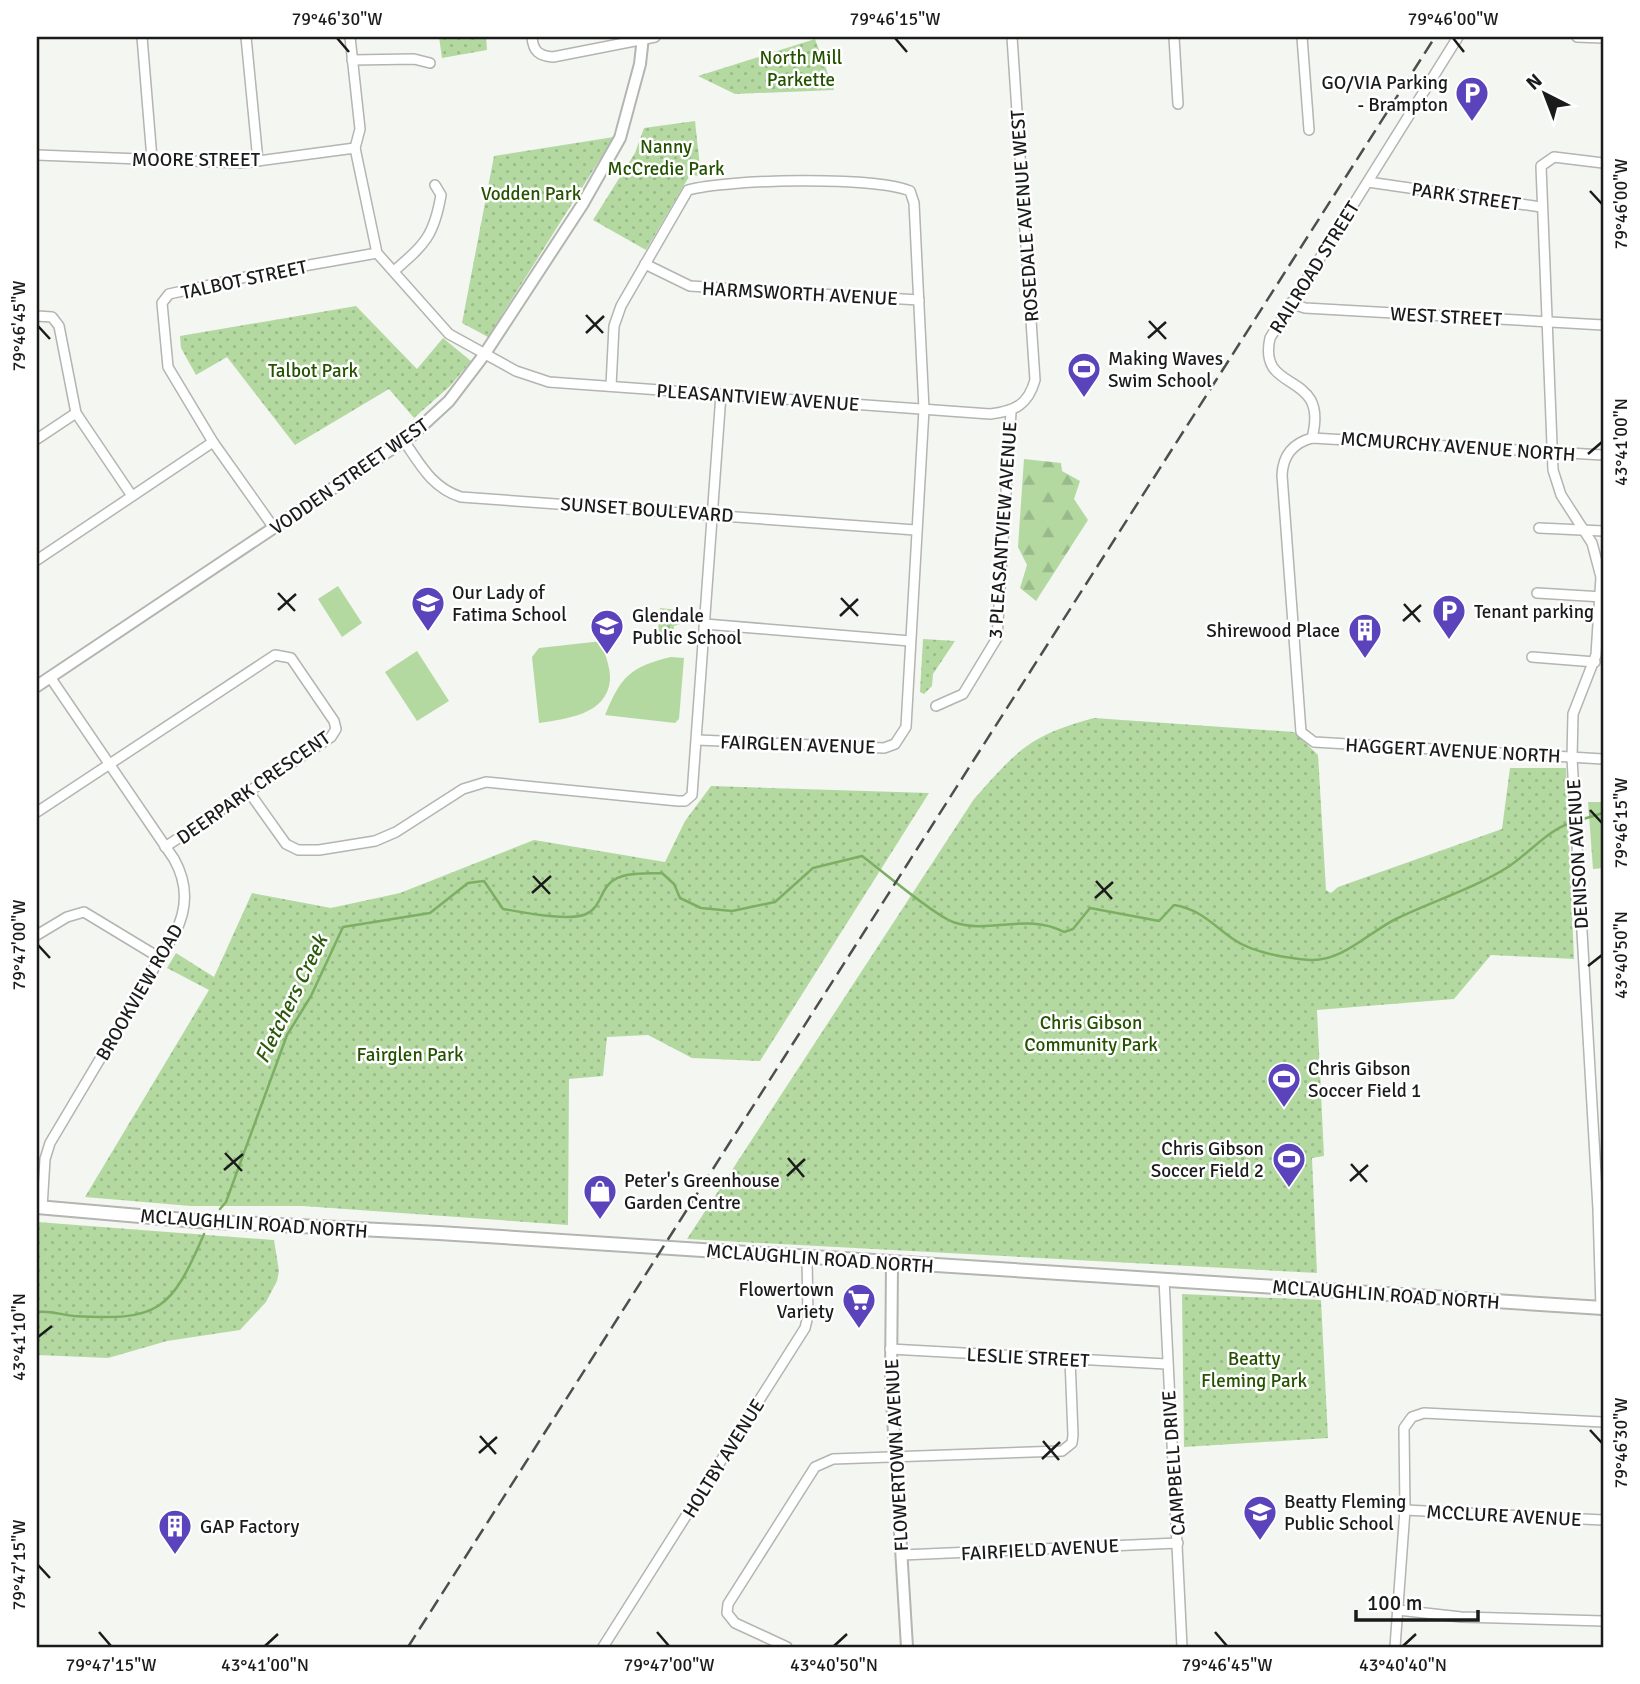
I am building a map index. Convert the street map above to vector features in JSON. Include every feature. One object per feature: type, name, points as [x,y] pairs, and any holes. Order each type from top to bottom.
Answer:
[{"type":"main road","name":"MCLAUGHLIN ROAD NORTH","points":[[39,1207],[197,1221],[1602,1308]]},
{"type":"street","points":[[142,37],[152,159]]},
{"type":"street","points":[[246,37],[258,160]]},
{"type":"street","points":[[350,37],[360,129],[355,148],[377,253]]},
{"type":"street","points":[[532,38],[534,50],[542,56],[553,57],[655,37]]},
{"type":"street","name":"ROSEDALE AVENUE WEST","points":[[1011,412],[1021,406],[1031,394],[1035,380],[1012,37]]},
{"type":"street","points":[[1174,37],[1178,104]]},
{"type":"street","points":[[1302,37],[1309,130]]},
{"type":"street","name":"RAILROAD STREET","points":[[1312,438],[1316,412],[1312,399],[1301,387],[1277,374],[1269,358],[1270,338],[1458,37]]},
{"type":"street","points":[[1577,37],[1603,38]]},
{"type":"street","name":"VODDEN STREET WEST","points":[[37,686],[404,441],[449,401],[484,355],[582,205],[620,138],[640,64],[643,38]]},
{"type":"street","points":[[352,60],[414,59],[430,63]]},
{"type":"street","name":"MOORE STREET","points":[[37,155],[258,160],[355,148]]},
{"type":"street","name":"PARK STREET","points":[[1368,182],[1541,207],[1541,166],[1547,159],[1554,157],[1603,163]]},
{"type":"street","name":"FAIRGLEN AVENUE","points":[[249,792],[286,844],[298,850],[319,850],[375,841],[396,832],[463,789],[486,782],[685,801],[692,795],[695,781],[696,740],[884,748],[895,744],[906,727],[915,530],[924,409],[914,203],[910,191],[896,185],[808,181],[688,190],[645,264]]},
{"type":"street","points":[[394,271],[424,245],[433,232],[441,195],[435,185]]},
{"type":"street","name":"DENISON AVENUE","points":[[1541,207],[1553,452],[1557,484],[1586,531],[1598,561],[1602,597],[1595,662],[1573,714],[1572,758],[1602,1308]]},
{"type":"street","name":"PLEASANTVIEW AVENUE","points":[[377,253],[445,330],[484,355],[549,382],[990,414],[1011,412]]},
{"type":"street","name":"TALBOT STREET","points":[[274,528],[213,442],[168,367],[162,303],[169,294],[264,273],[377,253]]},
{"type":"street","points":[[611,386],[614,326],[621,306],[645,264]]},
{"type":"street","name":"HARMSWORTH AVENUE","points":[[645,264],[690,286],[919,300]]},
{"type":"street","name":"WEST STREET","points":[[1290,303],[1305,308],[1603,325]]},
{"type":"street","points":[[37,316],[52,317],[59,326],[76,413],[132,496]]},
{"type":"street","points":[[696,740],[722,394]]},
{"type":"street","name":"3 PLEASANTVIEW AVENUE","points":[[936,706],[964,694],[997,638],[1011,412]]},
{"type":"street","points":[[37,439],[76,413]]},
{"type":"street","name":"MCMURCHY AVENUE NORTH","points":[[1312,438],[1603,455]]},
{"type":"street","name":"HAGGERT AVENUE NORTH","points":[[1312,438],[1299,442],[1282,463],[1287,583],[1301,732],[1304,738],[1314,742],[1603,760]]},
{"type":"street","name":"SUNSET BOULEVARD","points":[[404,441],[433,483],[444,492],[461,497],[915,530]]},
{"type":"street","points":[[37,560],[213,442]]},
{"type":"street","points":[[1539,528],[1603,531]]},
{"type":"street","points":[[1537,593],[1602,597]]},
{"type":"street","points":[[705,624],[910,641]]},
{"type":"street","name":"DEERPARK CRESCENT","points":[[110,764],[275,655],[283,654],[291,658],[336,729],[331,737],[165,847]]},
{"type":"street","points":[[1532,657],[1595,662]]},
{"type":"street","name":"BROOKVIEW ROAD","points":[[39,1207],[45,1159],[50,1143],[160,958],[180,922],[185,902],[181,874],[165,847],[50,677]]},
{"type":"street","points":[[37,812],[110,764]]},
{"type":"street","points":[[37,935],[67,917],[84,912],[160,958]]},
{"type":"street","name":"HOLTBY AVENUE","points":[[603,1647],[805,1328],[808,1316],[807,1258]]},
{"type":"street","name":"FLOWERTOWN AVENUE","points":[[892,1263],[890,1349],[907,1647]]},
{"type":"street","name":"CAMPBELL DRIVE","points":[[1164,1279],[1166,1364],[1182,1647]]},
{"type":"street","name":"LESLIE STREET","points":[[890,1349],[1166,1364]]},
{"type":"street","points":[[787,1647],[735,1623],[727,1613],[728,1604],[815,1467],[833,1459],[1062,1451],[1072,1443],[1073,1435],[1070,1359]]},
{"type":"street","points":[[1395,1647],[1405,1510],[1404,1428],[1412,1417],[1424,1413],[1603,1422]]},
{"type":"street","name":"MCCLURE AVENUE","points":[[1405,1510],[1603,1520]]},
{"type":"street","name":"FAIRFIELD AVENUE","points":[[902,1555],[1178,1543]]},
{"type":"street","points":[[1398,1610],[1461,1617],[1603,1621]]},
{"type":"green space","points":[[439,37],[486,37],[487,50],[442,58]]},
{"type":"green space","name":"North Mill Parkette","points":[[815,39],[834,90],[735,94],[698,76]]},
{"type":"green space","name":"Nanny McCredie Park","points":[[695,121],[701,176],[690,175],[646,250],[593,220],[635,153],[644,128]]},
{"type":"green space","name":"Vodden Park","points":[[614,137],[488,337],[462,323],[494,156]]},
{"type":"green space","name":"Talbot Park","points":[[356,306],[417,369],[443,338],[471,361],[450,386],[414,418],[389,389],[295,445],[227,357],[196,375],[181,348],[180,336]]},
{"type":"green space","points":[[1024,459],[1061,463],[1062,471],[1080,481],[1074,499],[1088,520],[1036,601],[1020,588],[1027,565],[1018,547]]},
{"type":"green space","points":[[338,586],[362,623],[342,637],[318,599]]},
{"type":"green space","points":[[660,608],[688,611],[686,622],[674,626],[673,642],[657,643]]},
{"type":"green space","points":[[923,639],[955,641],[933,674],[932,686],[924,694],[920,692]]},
{"type":"green space","points":[[602,641],[610,680],[601,701],[593,708],[572,717],[539,723],[532,657],[539,648]]},
{"type":"green space","points":[[417,651],[449,701],[417,721],[385,672]]},
{"type":"green space","points":[[671,657],[684,658],[679,719],[675,723],[605,715],[616,691],[629,675],[636,669]]},
{"type":"green space","name":"Chris Gibson Community Park","points":[[1094,718],[1294,732],[1318,755],[1326,890],[1331,893],[1338,887],[1502,829],[1510,768],[1566,768],[1574,959],[1491,955],[1454,999],[1317,1010],[1324,1156],[1312,1158],[1317,1273],[687,1239],[974,799],[1002,768],[1026,747],[1054,731]]},
{"type":"green space","name":"Fairglen Park","points":[[711,786],[929,793],[760,1061],[692,1058],[648,1035],[607,1037],[603,1076],[569,1079],[568,1225],[303,1206],[191,1206],[85,1197],[209,990],[167,968],[176,953],[214,977],[252,893],[331,908],[400,893],[534,840],[665,862],[685,821]]},
{"type":"green space","points":[[1588,802],[1603,802],[1603,868],[1593,869]]},
{"type":"green space","points":[[37,1222],[274,1240],[279,1271],[277,1281],[266,1302],[240,1330],[167,1341],[108,1358],[37,1355]]},
{"type":"green space","name":"Beatty Fleming Park","points":[[1182,1294],[1321,1300],[1328,1438],[1184,1447]]},
{"type":"waterway","points":[[1580,820],[1603,813]]},
{"type":"waterway","name":"Fletchers Creek","points":[[220,1209],[226,1202],[287,1035],[311,996],[343,927],[430,913],[468,883],[484,881],[503,909],[569,917],[591,911],[609,884],[620,877],[662,873],[674,884],[680,898],[701,908],[732,911],[775,902],[813,868],[862,856],[934,911],[953,922],[981,926],[1036,924],[1064,932],[1073,929],[1090,908],[1159,921],[1174,905],[1199,914],[1250,948],[1310,960],[1322,959],[1344,951],[1396,919],[1495,875],[1555,830],[1573,822]]},
{"type":"waterway","name":"Fletchers Creek","points":[[37,1312],[103,1317],[144,1313],[171,1295],[182,1280],[204,1234]]},
{"type":"railway","points":[[408,1647],[1435,37]]},
{"type":"place","name":"GO/VIA Parking - Brampton","points":[[1472,123]]},
{"type":"place","name":"Making Waves Swim School","points":[[1084,399]]},
{"type":"place","name":"Our Lady of Fatima School","points":[[428,633]]},
{"type":"place","name":"Tenant parking","points":[[1449,641]]},
{"type":"place","name":"Glendale Public School","points":[[607,656]]},
{"type":"place","name":"Shirewood Place","points":[[1365,660]]},
{"type":"place","name":"Chris Gibson Soccer Field 1","points":[[1284,1109]]},
{"type":"place","name":"Chris Gibson Soccer Field 2","points":[[1289,1189]]},
{"type":"place","name":"Peter's Greenhouse Garden Centre","points":[[600,1221]]},
{"type":"place","name":"Flowertown Variety","points":[[859,1330]]},
{"type":"place","name":"Beatty Fleming Public School","points":[[1260,1542]]},
{"type":"place","name":"GAP Factory","points":[[175,1556]]}]
